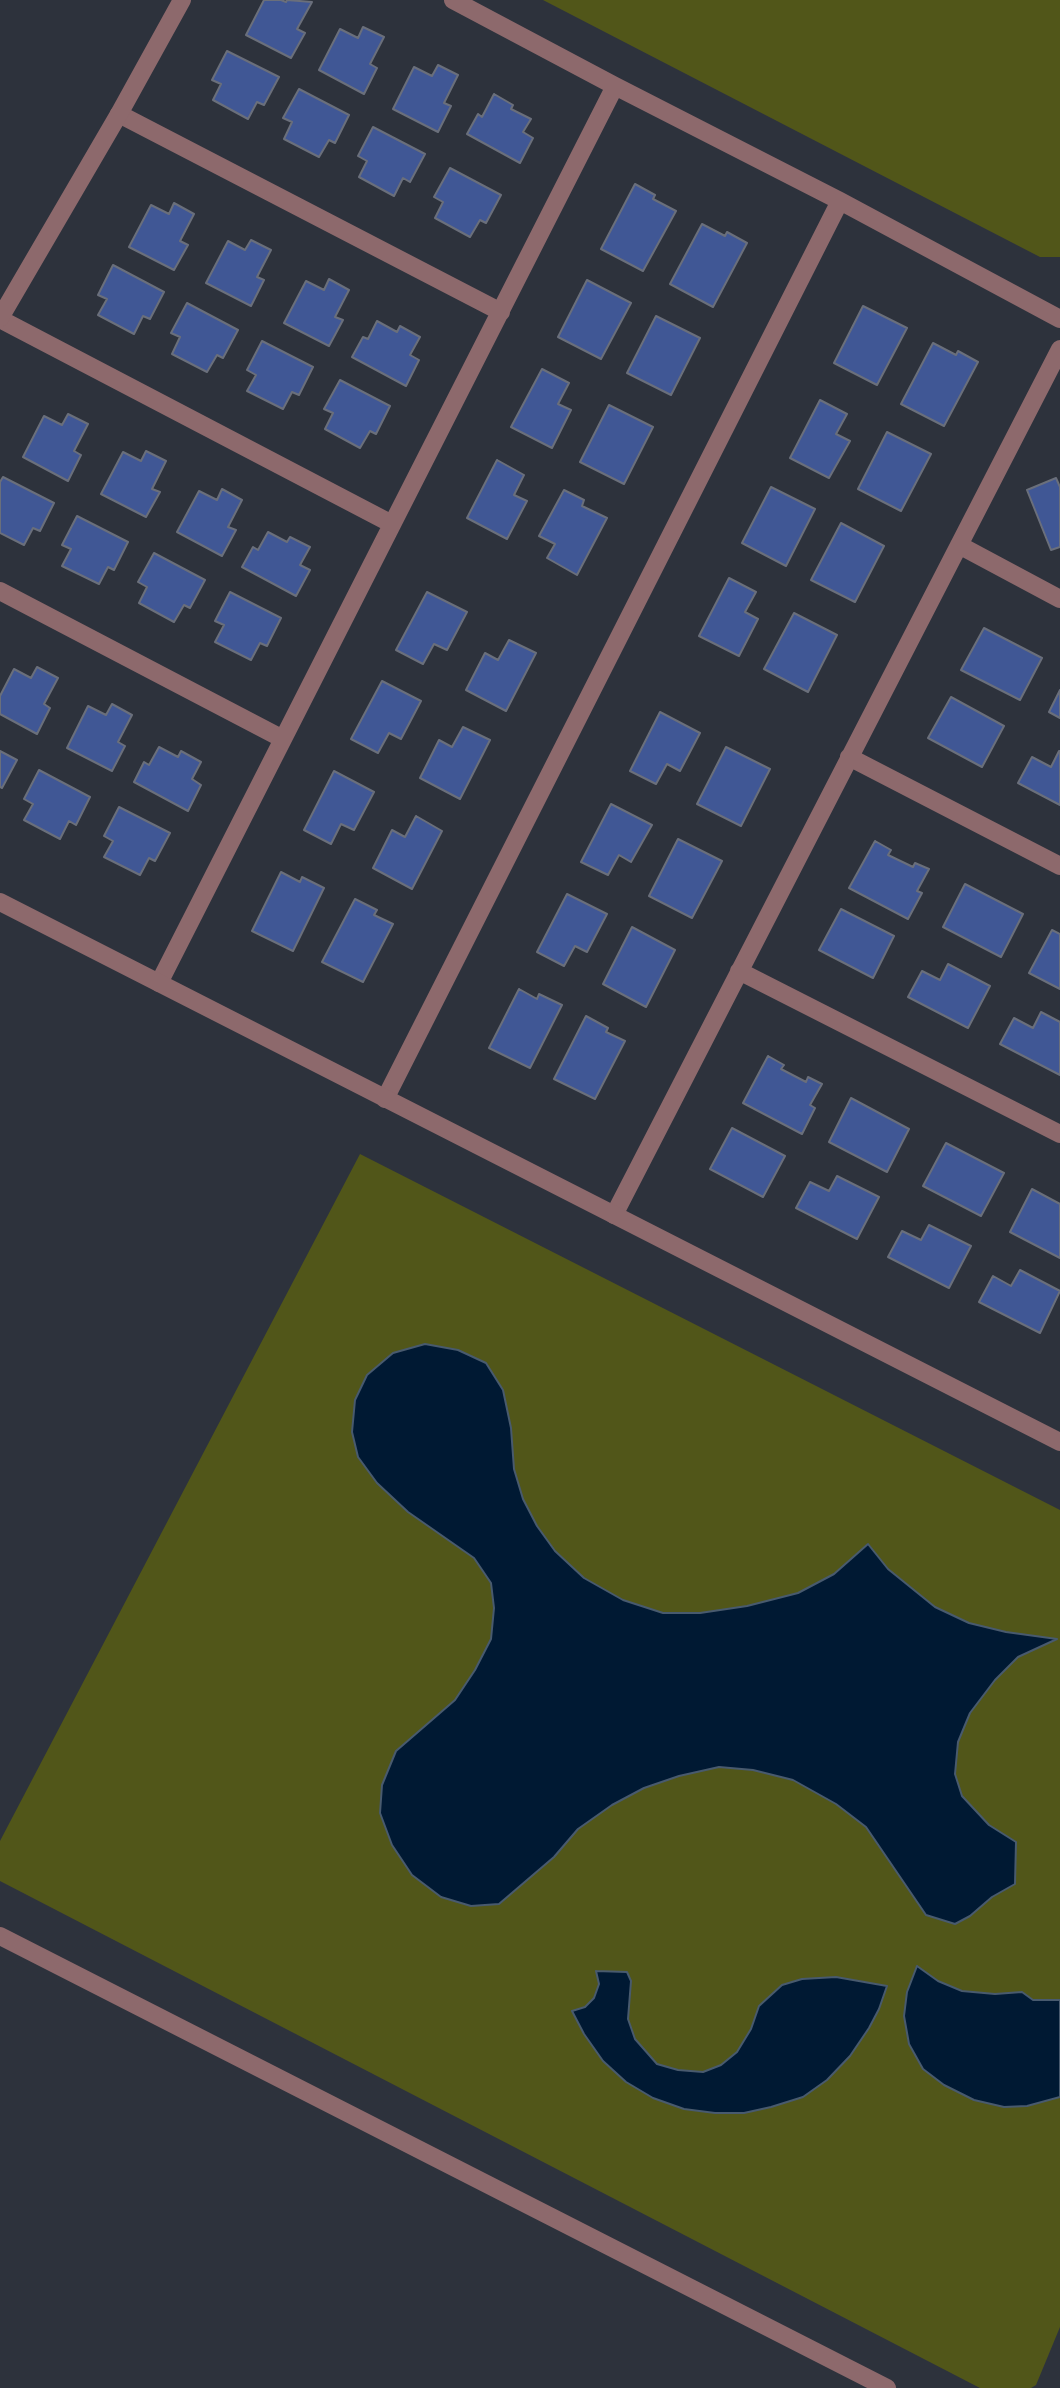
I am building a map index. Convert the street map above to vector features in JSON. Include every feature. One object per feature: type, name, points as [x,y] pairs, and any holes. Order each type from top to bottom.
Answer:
[{"type":"street","points":[[183,0],[0,318],[392,524]]},
{"type":"street","points":[[453,0],[1060,318]]},
{"type":"street","points":[[159,983],[615,86]]},
{"type":"street","points":[[119,114],[501,312]]},
{"type":"street","points":[[385,1099],[840,201]]},
{"type":"street","points":[[614,1215],[1060,349]]},
{"type":"street","points":[[959,545],[1060,600]]},
{"type":"street","points":[[0,591],[283,739]]},
{"type":"street","points":[[849,757],[1060,866]]},
{"type":"street","points":[[0,902],[1060,1442]]},
{"type":"street","points":[[739,971],[1060,1135]]},
{"type":"street","points":[[0,1936],[887,2388]]},
{"type":"green space","points":[[543,0],[1060,0],[1060,257],[1040,257]]},
{"type":"green space","points":[[360,1154],[1060,1510],[1060,2327],[1036,2385],[1031,2388],[980,2388],[0,1881],[0,1841]]},
{"type":"water","points":[[425,1344],[458,1350],[486,1363],[503,1390],[511,1428],[514,1469],[523,1499],[537,1526],[555,1551],[584,1578],[623,1600],[663,1613],[700,1613],[747,1606],[798,1593],[834,1574],[868,1544],[888,1569],[935,1607],[969,1623],[1006,1632],[1057,1639],[1018,1657],[995,1680],[970,1713],[958,1742],[955,1774],[962,1796],[989,1825],[1016,1842],[1015,1884],[955,1924],[926,1915],[866,1827],[836,1804],[793,1780],[753,1770],[719,1767],[679,1776],[644,1788],[612,1805],[578,1829],[554,1857],[499,1904],[471,1906],[441,1897],[412,1875],[392,1845],[380,1813],[382,1785],[396,1751],[455,1700],[475,1670],[491,1639],[494,1608],[491,1583],[474,1558],[408,1512],[377,1483],[358,1457],[352,1432],[355,1400],[367,1375],[393,1353]]},
{"type":"water","points":[[917,1966],[938,1981],[962,1991],[995,1994],[1022,1992],[1033,2000],[1060,2000],[1060,2097],[1027,2106],[1004,2107],[974,2100],[944,2085],[923,2069],[909,2044],[904,2016],[907,1992]]},
{"type":"water","points":[[596,1971],[627,1972],[631,1981],[628,2019],[635,2039],[657,2064],[678,2070],[703,2072],[721,2065],[737,2052],[751,2029],[759,2006],[782,1985],[802,1979],[836,1977],[887,1986],[869,2028],[850,2056],[827,2080],[803,2097],[771,2107],[744,2113],[715,2113],[684,2109],[653,2098],[626,2082],[603,2061],[572,2011],[585,2007],[594,1998],[599,1984]]},
{"type":"building","points":[[264,0],[312,2],[297,29],[305,33],[291,58],[246,35]]},
{"type":"building","points":[[363,27],[384,37],[370,64],[377,68],[364,94],[319,70],[340,29],[358,38]]},
{"type":"building","points":[[227,51],[279,77],[264,105],[257,102],[248,119],[213,100],[221,84],[212,80]]},
{"type":"building","points":[[438,65],[458,75],[444,103],[451,106],[438,132],[393,109],[414,67],[432,76]]},
{"type":"building","points":[[299,89],[349,115],[335,143],[329,140],[319,157],[284,139],[292,122],[283,118]]},
{"type":"building","points":[[494,94],[513,105],[511,109],[531,119],[523,132],[533,138],[520,163],[467,134],[478,114],[482,117]]},
{"type":"building","points":[[373,127],[425,154],[410,182],[403,178],[394,196],[359,177],[367,161],[358,156]]},
{"type":"building","points":[[450,168],[501,195],[486,223],[480,220],[470,237],[435,218],[443,202],[434,197]]},
{"type":"building","points":[[635,184],[655,195],[653,199],[676,211],[643,271],[601,249]]},
{"type":"building","points":[[174,203],[194,214],[180,241],[188,245],[174,270],[129,247],[151,205],[169,214]]},
{"type":"building","points":[[702,224],[725,236],[727,232],[747,243],[713,307],[670,284]]},
{"type":"building","points":[[251,240],[271,250],[257,277],[264,280],[251,306],[206,283],[228,241],[245,250]]},
{"type":"building","points":[[113,265],[164,292],[150,319],[143,316],[134,334],[98,315],[107,299],[98,295]]},
{"type":"building","points":[[329,279],[349,290],[335,317],[343,320],[329,346],[284,323],[306,281],[324,290]]},
{"type":"building","points":[[587,280],[631,303],[601,359],[558,337]]},
{"type":"building","points":[[187,303],[238,330],[223,358],[217,355],[207,372],[172,354],[180,337],[171,333]]},
{"type":"building","points":[[863,306],[907,328],[877,385],[834,363]]},
{"type":"building","points":[[656,316],[700,338],[671,395],[627,373]]},
{"type":"building","points":[[377,321],[397,332],[400,326],[420,337],[410,355],[419,360],[406,386],[352,357],[363,337],[368,339]]},
{"type":"building","points":[[262,341],[313,367],[299,395],[292,392],[283,409],[247,391],[256,375],[247,370]]},
{"type":"building","points":[[933,343],[956,355],[958,351],[978,362],[944,426],[901,404]]},
{"type":"building","points":[[542,369],[569,383],[558,404],[571,410],[552,448],[511,427]]},
{"type":"building","points":[[340,380],[390,406],[376,434],[370,431],[360,448],[325,429],[333,413],[324,409]]},
{"type":"building","points":[[820,400],[847,414],[836,434],[850,441],[829,478],[790,458]]},
{"type":"building","points":[[609,405],[653,427],[624,484],[580,462]]},
{"type":"building","points":[[68,414],[88,424],[74,451],[81,455],[68,481],[23,457],[44,416],[62,425]]},
{"type":"building","points":[[887,432],[931,454],[901,511],[858,489]]},
{"type":"building","points":[[146,451],[166,461],[152,489],[160,492],[146,517],[101,494],[123,452],[141,461]]},
{"type":"building","points":[[497,460],[524,475],[514,495],[527,501],[507,539],[467,518]]},
{"type":"building","points":[[3,477],[54,503],[40,531],[33,528],[24,545],[0,533],[0,482]]},
{"type":"building","points":[[1056,478],[1060,487],[1060,547],[1051,550],[1027,490]]},
{"type":"building","points":[[771,487],[815,509],[786,566],[742,543]]},
{"type":"building","points":[[222,489],[242,500],[228,527],[236,530],[222,556],[177,532],[199,491],[217,500]]},
{"type":"building","points":[[564,490],[584,500],[582,506],[607,518],[577,575],[547,558],[555,544],[539,536]]},
{"type":"building","points":[[77,516],[128,542],[114,570],[108,567],[99,584],[62,566],[71,549],[62,545]]},
{"type":"building","points":[[841,523],[884,546],[855,602],[811,580]]},
{"type":"building","points":[[268,532],[287,542],[290,537],[310,547],[300,565],[310,570],[296,596],[242,567],[253,547],[258,550]]},
{"type":"building","points":[[154,553],[205,580],[190,608],[184,605],[174,622],[139,603],[147,587],[138,582]]},
{"type":"building","points":[[729,578],[756,592],[745,612],[758,619],[739,656],[699,636]]},
{"type":"building","points":[[230,592],[281,618],[267,646],[260,643],[251,660],[215,642],[224,625],[215,621]]},
{"type":"building","points":[[427,592],[467,612],[447,650],[434,644],[423,664],[396,650]]},
{"type":"building","points":[[794,613],[837,635],[808,692],[764,669]]},
{"type":"building","points":[[984,628],[1042,658],[1020,700],[961,670]]},
{"type":"building","points":[[509,640],[536,653],[506,711],[466,690],[485,653],[498,660]]},
{"type":"building","points":[[37,667],[58,678],[44,704],[50,708],[37,734],[0,714],[0,696],[14,669],[31,678]]},
{"type":"building","points":[[382,681],[421,701],[401,739],[389,733],[378,753],[351,739]]},
{"type":"building","points":[[1060,690],[1060,718],[1049,712]]},
{"type":"building","points":[[951,697],[1004,726],[982,767],[928,738]]},
{"type":"building","points":[[112,704],[132,715],[118,742],[125,746],[112,771],[67,748],[88,706],[106,715]]},
{"type":"building","points":[[660,712],[700,733],[680,771],[667,764],[656,784],[630,771]]},
{"type":"building","points":[[463,727],[490,740],[460,799],[420,778],[439,740],[452,747]]},
{"type":"building","points":[[159,747],[178,757],[181,751],[201,762],[192,779],[201,785],[188,811],[134,782],[144,762],[149,765]]},
{"type":"building","points":[[726,747],[770,769],[741,826],[697,804]]},
{"type":"building","points":[[0,751],[17,760],[2,788],[0,787]]},
{"type":"building","points":[[1059,751],[1060,805],[1018,783],[1032,757],[1051,767]]},
{"type":"building","points":[[39,770],[90,797],[76,825],[69,821],[60,839],[24,820],[33,804],[24,799]]},
{"type":"building","points":[[334,771],[374,792],[354,830],[341,824],[331,844],[304,830]]},
{"type":"building","points":[[611,804],[652,825],[631,862],[619,855],[608,875],[581,862]]},
{"type":"building","points":[[119,807],[170,833],[155,861],[149,858],[140,875],[104,857],[113,841],[104,836]]},
{"type":"building","points":[[416,816],[442,831],[412,889],[373,868],[392,830],[405,837]]},
{"type":"building","points":[[678,839],[722,861],[692,918],[649,896]]},
{"type":"building","points":[[875,841],[891,850],[888,855],[913,867],[915,863],[929,869],[917,891],[922,893],[908,919],[849,888]]},
{"type":"building","points":[[281,872],[300,882],[302,877],[324,888],[293,951],[252,931]]},
{"type":"building","points":[[965,884],[1023,914],[1001,957],[943,927]]},
{"type":"building","points":[[567,894],[607,914],[587,952],[575,946],[564,966],[537,952]]},
{"type":"building","points":[[355,899],[377,910],[374,915],[393,924],[363,982],[322,962]]},
{"type":"building","points":[[841,909],[894,936],[873,978],[819,950]]},
{"type":"building","points":[[632,927],[675,950],[646,1007],[603,984]]},
{"type":"building","points":[[1052,930],[1060,934],[1060,989],[1029,973]]},
{"type":"building","points":[[948,964],[990,986],[968,1028],[908,997],[922,971],[940,980]]},
{"type":"building","points":[[519,989],[537,999],[539,994],[562,1005],[530,1068],[489,1048]]},
{"type":"building","points":[[1041,1012],[1060,1022],[1060,1075],[1000,1044],[1014,1018],[1033,1028]]},
{"type":"building","points":[[586,1016],[608,1028],[606,1032],[625,1041],[595,1099],[554,1079]]},
{"type":"building","points":[[768,1056],[784,1065],[781,1069],[806,1082],[808,1077],[822,1084],[810,1105],[815,1108],[802,1134],[743,1103]]},
{"type":"building","points":[[851,1098],[909,1129],[887,1172],[829,1142]]},
{"type":"building","points":[[732,1128],[785,1156],[763,1197],[710,1169]]},
{"type":"building","points":[[946,1143],[1004,1173],[981,1216],[923,1186]]},
{"type":"building","points":[[837,1176],[879,1197],[857,1239],[796,1208],[810,1182],[829,1191]]},
{"type":"building","points":[[1032,1189],[1060,1204],[1060,1258],[1010,1232]]},
{"type":"building","points":[[929,1225],[971,1246],[949,1288],[888,1257],[902,1231],[921,1240]]},
{"type":"building","points":[[1020,1270],[1060,1291],[1040,1333],[979,1302],[993,1276],[1011,1286]]}]
